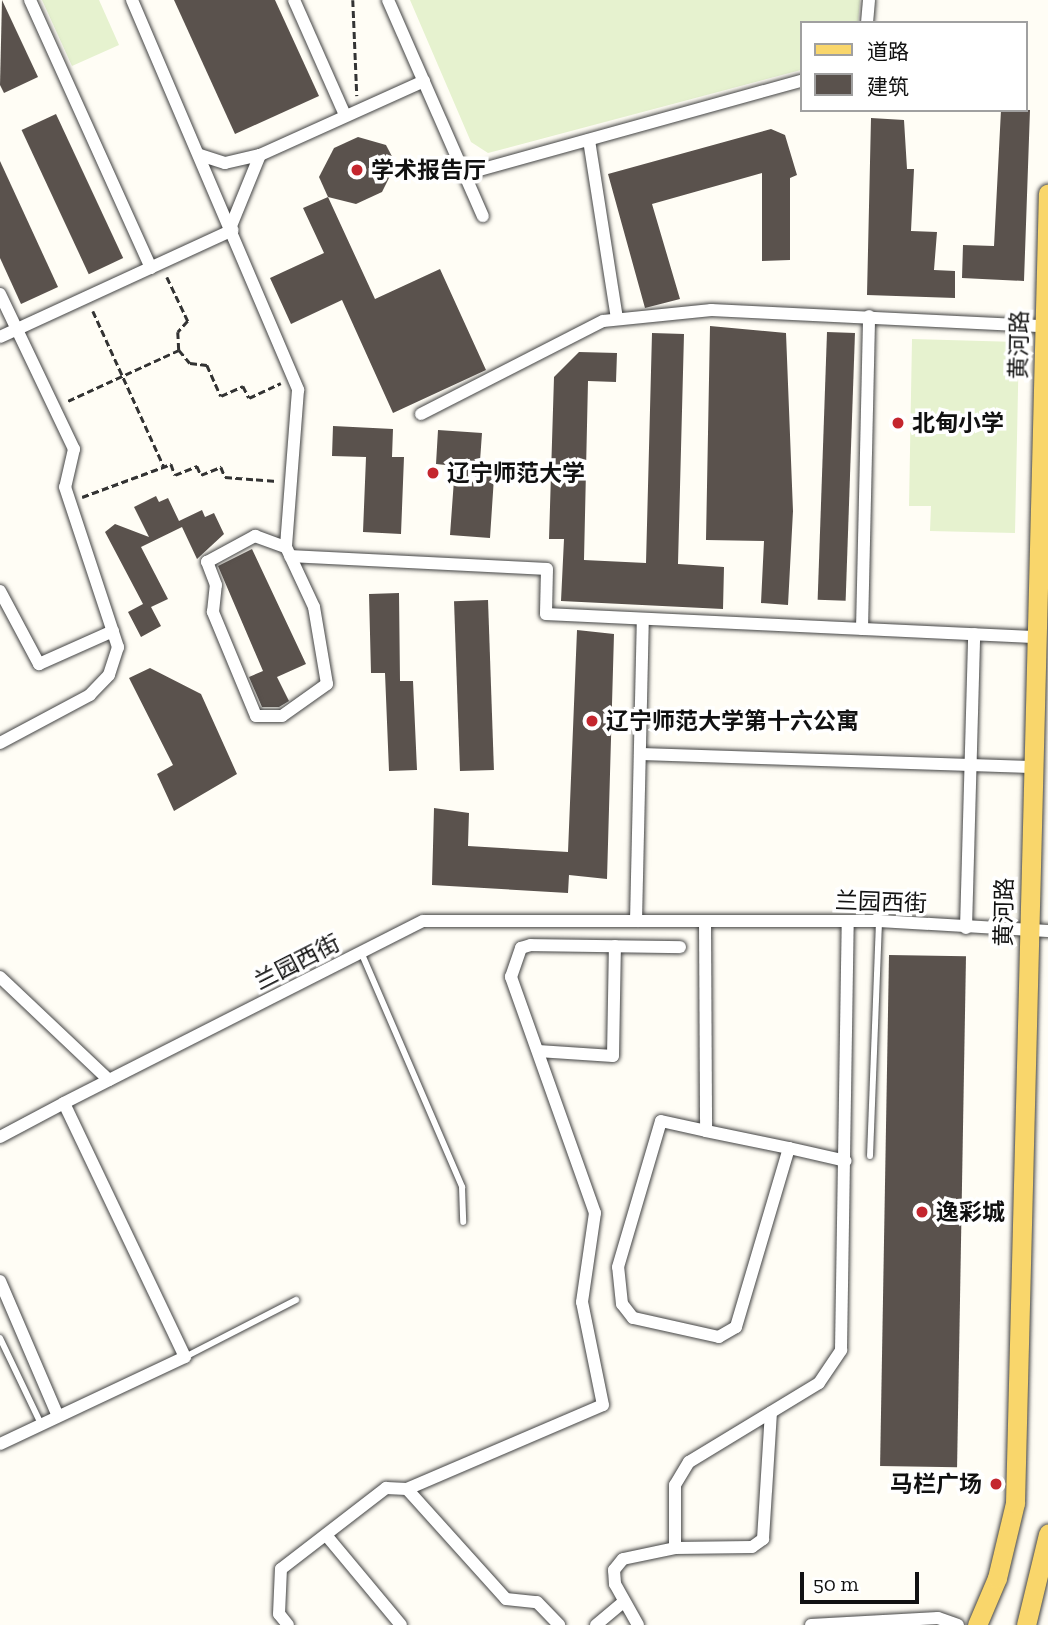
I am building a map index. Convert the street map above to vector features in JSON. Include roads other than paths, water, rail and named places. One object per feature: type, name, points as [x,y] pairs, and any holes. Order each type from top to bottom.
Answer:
[{"type":"main road","name":"黄河路","points":[[977,1625],[1014,1525],[1038,930],[1032,767],[1048,193]]},
{"type":"main road","points":[[1026,1625],[1048,1534]]},
{"type":"street","points":[[30,0],[156,266]]},
{"type":"street","points":[[132,0],[232,228],[298,390],[288,551],[314,607],[327,684],[282,716],[256,716],[213,612],[216,585],[207,562],[255,536],[288,551],[547,569],[546,614],[1037,637]]},
{"type":"street","points":[[294,0],[351,112]]},
{"type":"street","points":[[388,0],[483,216]]},
{"type":"street","points":[[867,21],[869,0]]},
{"type":"street","points":[[200,155],[225,163],[260,155],[424,81]]},
{"type":"street","points":[[465,174],[800,81]]},
{"type":"street","points":[[589,140],[617,319]]},
{"type":"street","points":[[0,337],[232,228],[260,155]]},
{"type":"street","points":[[0,294],[74,449],[65,487],[118,647],[109,676],[90,695],[0,743]]},
{"type":"street","points":[[421,414],[617,319],[711,310],[1044,326]]},
{"type":"street","points":[[862,629],[869,316]]},
{"type":"street","points":[[0,591],[39,664],[113,631]]},
{"type":"street","points":[[636,921],[643,619]]},
{"type":"street","points":[[966,928],[974,634]]},
{"type":"street","points":[[640,754],[1032,767]]},
{"type":"street","name":"兰园西街","points":[[0,1137],[423,921],[879,921],[1038,930]]},
{"type":"street","points":[[705,921],[706,1130]]},
{"type":"street","points":[[675,1548],[675,1485],[689,1462],[820,1383],[841,1350],[848,921]]},
{"type":"street","points":[[538,1051],[613,1056],[615,946]]},
{"type":"street","points":[[288,1625],[279,1614],[281,1569],[386,1488],[407,1489],[603,1405],[582,1302],[596,1213],[511,977],[521,948],[680,947]]},
{"type":"street","points":[[0,977],[109,1080]]},
{"type":"street","points":[[0,1444],[185,1357],[64,1103]]},
{"type":"street","points":[[789,1148],[736,1327],[719,1337],[634,1318],[621,1304],[618,1267],[661,1121],[706,1130],[789,1148],[846,1161]]},
{"type":"street","points":[[0,1282],[58,1416]]},
{"type":"street","points":[[638,1625],[623,1602],[614,1570],[623,1559],[675,1548],[752,1547],[763,1539],[771,1412]]},
{"type":"street","points":[[407,1489],[506,1599],[537,1602],[559,1625]]},
{"type":"street","points":[[326,1535],[401,1625]]},
{"type":"street","points":[[596,1625],[623,1602]]},
{"type":"street","points":[[811,1625],[938,1618],[958,1625]]},
{"type":"lane","points":[[870,1156],[879,921]]},
{"type":"lane","points":[[361,952],[462,1187],[463,1222]]},
{"type":"lane","points":[[185,1357],[296,1300]]},
{"type":"lane","points":[[0,1338],[41,1424]]},
{"type":"place","name":"学术报告厅","points":[[357,170]]},
{"type":"place","name":"北甸小学","points":[[898,423]]},
{"type":"place","name":"辽宁师范大学","points":[[433,473]]},
{"type":"place","name":"辽宁师范大学第十六公寓","points":[[592,721]]},
{"type":"place","name":"逸彩城","points":[[922,1212]]},
{"type":"place","name":"马栏广场","points":[[996,1484]]}]
